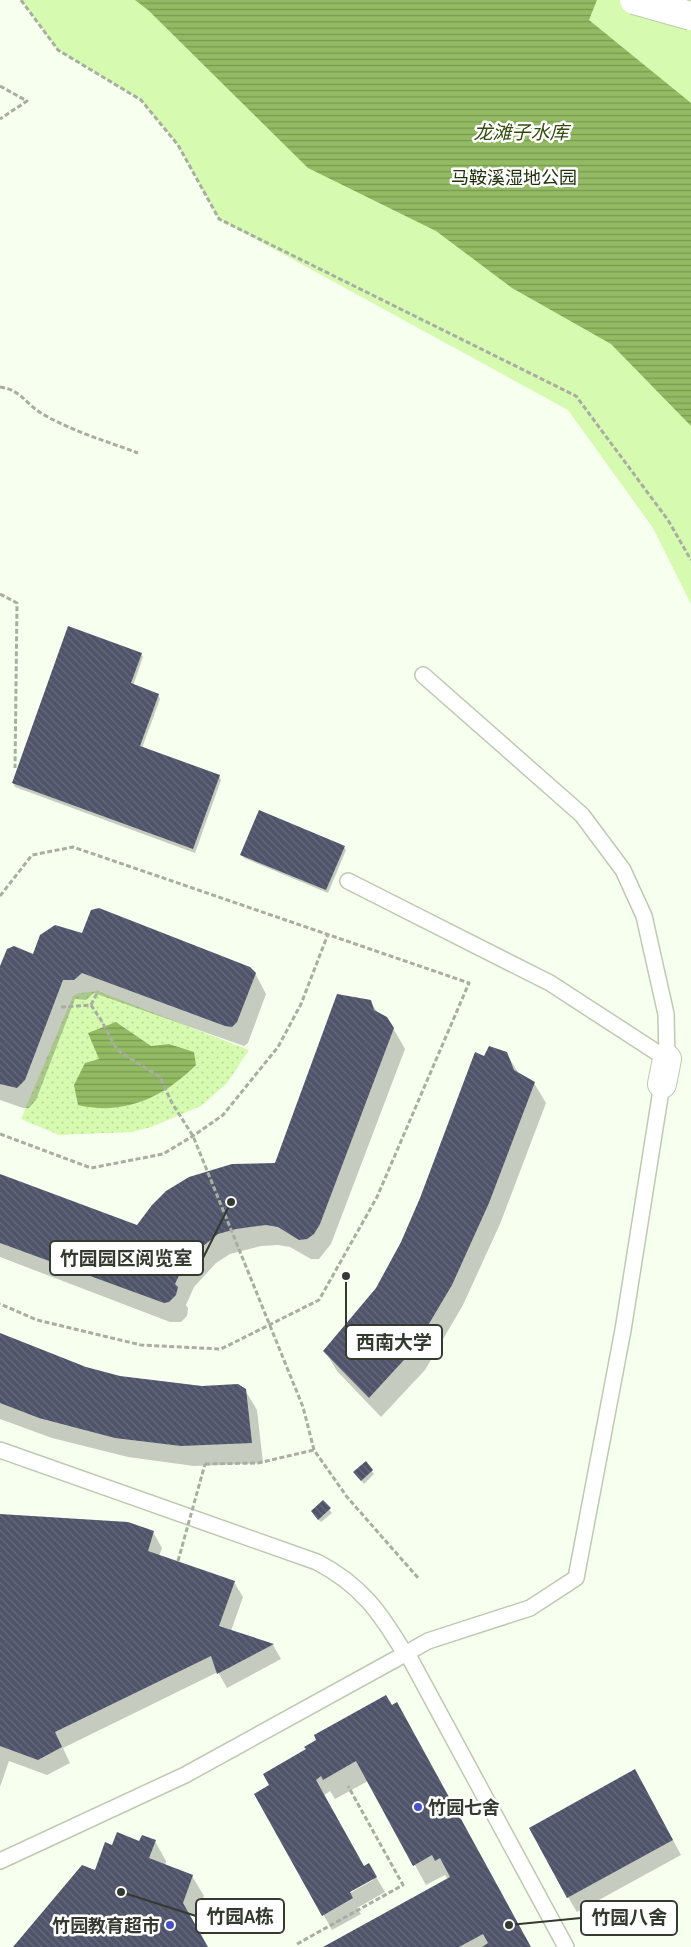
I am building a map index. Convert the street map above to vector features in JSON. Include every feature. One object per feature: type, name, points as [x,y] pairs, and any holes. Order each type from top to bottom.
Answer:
[{"type":"highway","points":[[634,0],[691,16]]},
{"type":"lane","points":[[0,1861],[185,1775],[428,1641],[530,1608],[576,1578],[623,1330],[665,1072],[666,1014],[644,916],[623,870],[582,816],[423,675]]},
{"type":"lane","points":[[348,881],[550,983],[665,1072]]},
{"type":"lane","points":[[0,1450],[317,1562],[336,1572],[371,1603],[406,1653],[566,1947]]},
{"type":"path","points":[[21,0],[58,50],[141,100],[178,145],[219,219],[576,396],[668,520],[691,560]]},
{"type":"path","points":[[0,86],[27,101],[0,119]]},
{"type":"path","points":[[0,387],[13,389],[40,413],[83,433],[138,453]]},
{"type":"path","points":[[0,594],[17,603],[16,768]]},
{"type":"path","points":[[0,896],[32,855],[73,847],[469,983],[377,1197],[319,1300],[271,1326],[221,1348],[141,1345],[37,1320],[0,1304]]},
{"type":"path","points":[[0,1134],[91,1168],[163,1154],[193,1136],[223,1114],[278,1047],[301,1004],[328,934]]},
{"type":"path","points":[[91,1005],[98,991]]},
{"type":"path","points":[[91,1005],[102,1020],[117,1050],[160,1077],[172,1103],[193,1136],[303,1407],[314,1450],[348,1497],[419,1579]]},
{"type":"path","points":[[62,1007],[91,1005]]},
{"type":"path","points":[[178,1561],[205,1464],[258,1462],[314,1450]]},
{"type":"path","points":[[298,1944],[403,1885],[348,1786]]},
{"type":"green space","name":"龙滩子水库","points":[[21,0],[691,0],[691,604],[653,528],[568,410],[219,219],[178,145],[141,100],[58,50]]},
{"type":"green space","points":[[98,991],[249,1050],[227,1083],[201,1106],[151,1127],[132,1132],[59,1135],[21,1119],[73,996],[80,993]]},
{"type":"water","name":"龙滩子水库","points":[[135,0],[597,0],[589,20],[691,103],[691,426],[611,344],[512,288],[436,231],[308,168],[148,10]]},
{"type":"water","points":[[116,1022],[151,1046],[169,1044],[194,1052],[196,1065],[171,1086],[157,1095],[142,1101],[127,1106],[111,1108],[78,1105],[74,1085],[85,1063],[99,1059],[88,1033]]},
{"type":"building","points":[[68,626],[142,653],[131,683],[159,694],[140,746],[220,775],[193,849],[12,783]]},
{"type":"building","points":[[259,810],[345,846],[326,890],[240,855]]},
{"type":"building","points":[[99,908],[250,967],[256,973],[237,1022],[232,1027],[225,1026],[82,973],[74,980],[63,980],[25,1080],[17,1088],[0,1084],[0,966],[7,949],[14,946],[33,954],[40,935],[55,925],[82,933],[91,910]]},
{"type":"building","points":[[337,994],[371,1000],[374,1010],[387,1017],[394,1028],[320,1224],[314,1234],[307,1239],[299,1240],[278,1227],[266,1225],[236,1229],[218,1234],[192,1255],[183,1267],[175,1284],[178,1287],[176,1295],[169,1302],[164,1303],[0,1243],[0,1174],[137,1225],[152,1205],[166,1191],[189,1177],[232,1164],[275,1163]]},
{"type":"building","points":[[489,1046],[507,1052],[514,1070],[535,1082],[489,1203],[452,1285],[414,1349],[369,1398],[323,1351],[376,1288],[401,1242],[420,1198],[475,1052],[484,1056]]},
{"type":"building","points":[[0,1333],[86,1367],[120,1376],[202,1386],[238,1384],[246,1389],[252,1443],[181,1446],[115,1438],[39,1418],[0,1403]]},
{"type":"building","points":[[366,1461],[373,1470],[361,1481],[353,1472]]},
{"type":"building","points":[[323,1500],[331,1508],[318,1520],[311,1511]]},
{"type":"building","points":[[0,1514],[128,1522],[154,1531],[148,1551],[235,1581],[219,1626],[274,1644],[217,1674],[211,1656],[55,1732],[62,1747],[38,1760],[0,1746]]},
{"type":"building","name":"竹园七舍","points":[[386,1695],[392,1705],[397,1702],[531,1947],[482,1947],[488,1943],[483,1934],[459,1947],[323,1947],[450,1877],[440,1858],[435,1861],[432,1855],[413,1866],[356,1761],[323,1780],[321,1776],[316,1780],[364,1866],[369,1863],[377,1877],[350,1892],[353,1898],[322,1916],[254,1794],[269,1785],[263,1774],[306,1749],[304,1747],[316,1740],[314,1735]]},
{"type":"building","points":[[635,1769],[673,1840],[567,1898],[529,1828]]},
{"type":"building","points":[[117,1832],[139,1841],[142,1835],[156,1840],[149,1858],[193,1875],[183,1903],[208,1947],[13,1947],[82,1865],[95,1870],[105,1842],[112,1845]]},
{"type":"place","name":"竹园园区阅览室","points":[[231,1202]]},
{"type":"place","name":"西南大学","points":[[346,1276]]},
{"type":"place","name":"竹园七舍","points":[[418,1807]]},
{"type":"place","name":"竹园A栋","points":[[121,1892]]},
{"type":"place","name":"竹园教育超市","points":[[170,1925]]},
{"type":"place","name":"竹园八舍","points":[[509,1925]]},
{"type":"park label","name":"马鞍溪湿地公园","points":[[514,177]]}]
